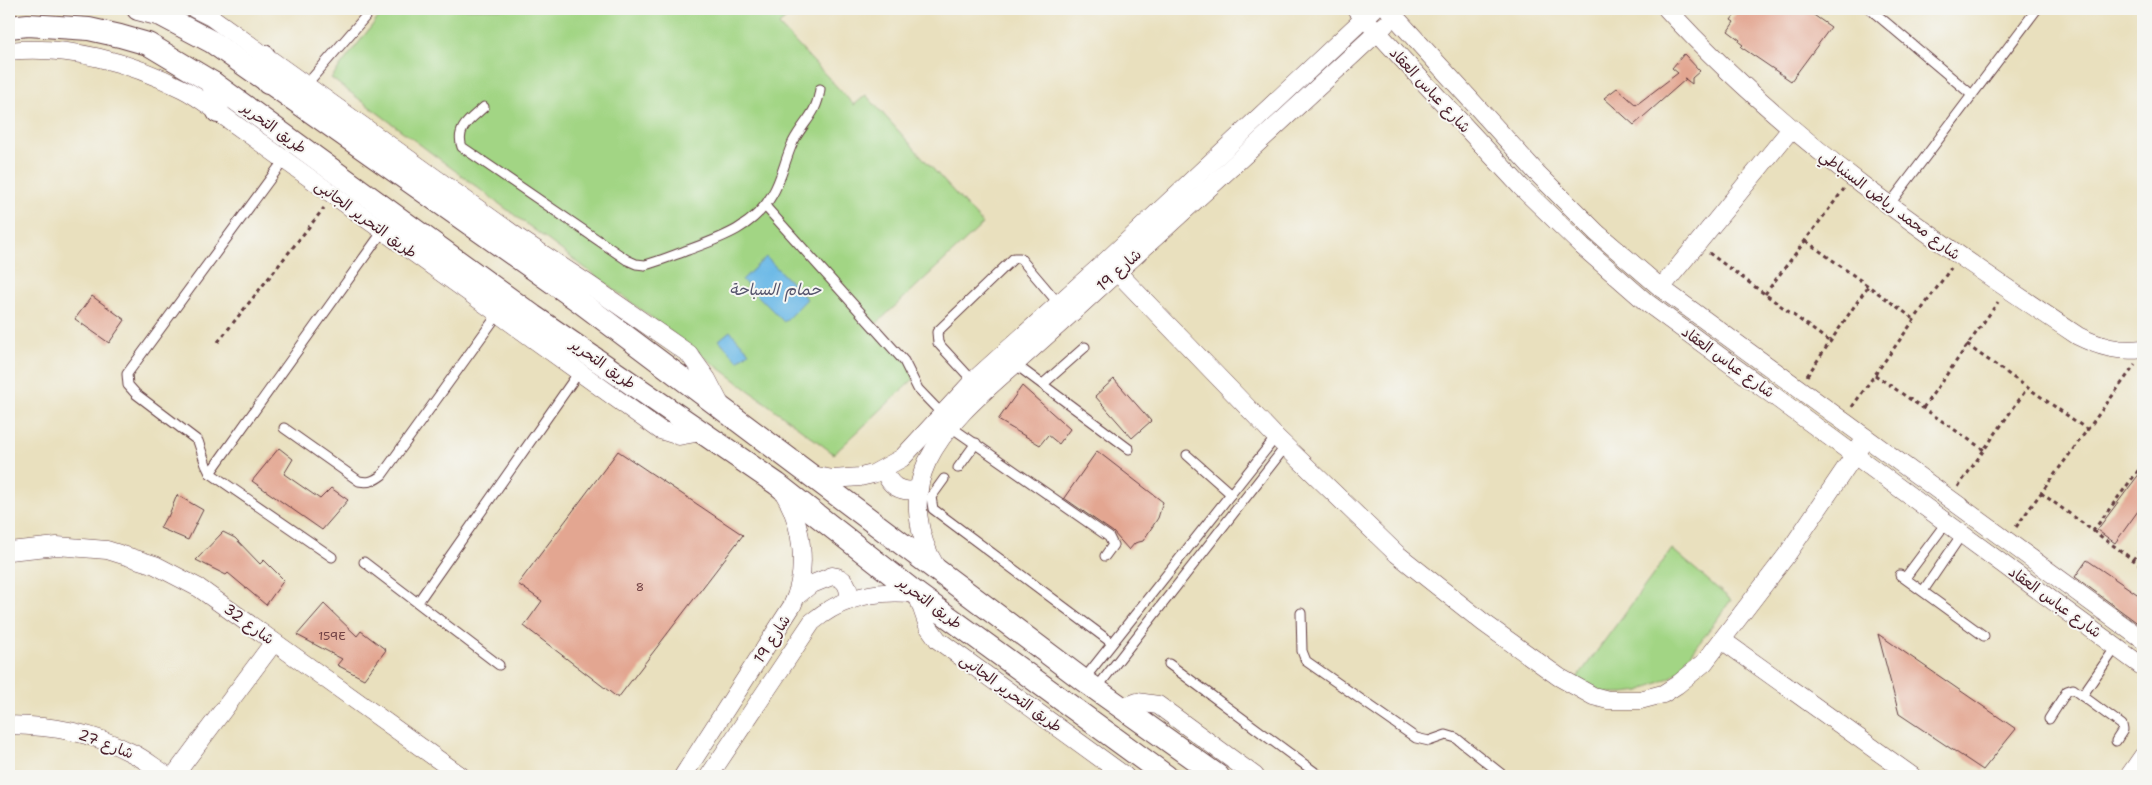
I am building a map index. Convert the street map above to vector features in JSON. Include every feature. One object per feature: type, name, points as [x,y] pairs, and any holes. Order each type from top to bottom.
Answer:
[{"type":"street","name":"طريق التحرير","points":[[138,9],[161,15],[212,42],[605,320],[1089,685],[1218,776]]},
{"type":"street","points":[[207,11],[264,56],[520,239],[689,354],[707,379],[722,409]]},
{"type":"street","name":"شارع 19","points":[[978,386],[1015,364],[1377,32],[1395,11]]},
{"type":"street","name":"شارع عباس العقاد","points":[[1395,11],[1537,173],[1597,233],[1661,288],[2143,640]]},
{"type":"street","name":"شارع 19","points":[[807,473],[833,479],[846,479],[873,474],[902,458],[947,421],[978,386],[1059,304],[1365,12]]},
{"type":"street","name":"شارع عباس العقاد","points":[[1365,12],[1377,32],[1521,187],[1582,246],[1646,302],[2143,667]]},
{"type":"street","name":"شارع محمد رياض السنباطي","points":[[1676,12],[1732,76],[1790,129],[1852,179],[1959,257],[2078,336],[2111,350],[2130,351],[2140,356]]},
{"type":"street","name":"طريق التحرير","points":[[9,26],[28,24],[80,28],[120,36],[148,44],[213,83],[533,316],[583,363],[701,432],[780,487],[917,594],[1166,776]]},
{"type":"street","name":"طريق التحرير الجانبى","points":[[9,51],[24,50],[79,54],[133,67],[184,90],[218,112],[498,314],[583,363]]},
{"type":"street","points":[[264,56],[268,83]]},
{"type":"street","points":[[213,83],[218,112]]},
{"type":"street","points":[[1661,288],[1790,129]]},
{"type":"street","points":[[1117,272],[1281,441],[1412,568],[1484,624],[1559,677],[1594,696],[1608,700],[1630,701],[1648,699],[1663,694],[1704,663],[1786,556],[1866,438]]},
{"type":"street","points":[[533,316],[546,314],[554,306],[558,296],[555,285]]},
{"type":"street","points":[[583,363],[591,331],[599,322],[605,320]]},
{"type":"street","name":"شارع 19","points":[[937,570],[922,538],[918,520],[919,489],[927,464],[947,421]]},
{"type":"street","points":[[885,468],[888,479],[896,488],[907,491],[919,489]]},
{"type":"street","name":"شارع 19","points":[[688,771],[798,596],[801,564],[799,532],[789,501],[780,487]]},
{"type":"street","points":[[1953,527],[1955,504]]},
{"type":"street","name":"شارع 32","points":[[9,551],[57,546],[107,550],[155,565],[199,588],[461,776]]},
{"type":"street","points":[[798,596],[810,585],[832,576],[845,582],[849,590],[848,601]]},
{"type":"street","name":"شارع 19","points":[[713,775],[812,622],[824,612],[848,601],[883,592],[917,594]]},
{"type":"street","name":"طريق التحرير الجانبى","points":[[917,594],[928,626],[938,640],[1125,776]]},
{"type":"street","points":[[1722,640],[1912,776]]},
{"type":"street","points":[[174,776],[274,642]]},
{"type":"street","points":[[1122,708],[1137,702],[1158,705],[1255,776]]},
{"type":"street","name":"شارع 27","points":[[9,725],[45,726],[90,735],[133,753],[168,776]]},
{"type":"street","points":[[2129,776],[2143,756]]},
{"type":"street","points":[[688,771],[713,775]]},
{"type":"lane","points":[[306,85],[372,9]]},
{"type":"lane","points":[[1870,9],[1972,95]]},
{"type":"lane","points":[[1889,205],[2037,9]]},
{"type":"lane","points":[[484,107],[462,128],[460,141],[462,147],[626,260],[645,265],[735,231],[766,206],[778,186],[793,144],[817,107],[820,89]]},
{"type":"lane","points":[[284,160],[127,374],[128,385],[136,394],[198,441],[210,472],[332,557]]},
{"type":"lane","points":[[766,206],[904,361],[918,389],[947,421],[1109,537],[1112,545],[1106,556]]},
{"type":"lane","points":[[210,472],[383,231]]},
{"type":"lane","points":[[978,386],[938,343],[937,332],[1014,258],[1020,258],[1059,304]]},
{"type":"lane","points":[[284,428],[358,481],[367,483],[375,480],[382,475],[498,314]]},
{"type":"lane","points":[[1043,384],[1085,347]]},
{"type":"lane","points":[[418,602],[583,363]]},
{"type":"lane","points":[[1015,364],[1129,449]]},
{"type":"lane","points":[[1089,685],[1112,643],[1231,494],[1281,441]]},
{"type":"lane","points":[[1089,685],[1281,441]]},
{"type":"lane","points":[[958,468],[976,443]]},
{"type":"lane","points":[[1187,455],[1231,494]]},
{"type":"lane","points":[[944,479],[931,497],[930,503],[933,509],[1112,643]]},
{"type":"lane","points":[[1953,527],[1902,577],[1984,636]]},
{"type":"lane","points":[[1923,591],[1953,527]]},
{"type":"lane","points":[[364,562],[499,665]]},
{"type":"lane","points":[[1301,613],[1302,651],[1306,661],[1416,738],[1429,741],[1446,736],[1456,738],[1504,776]]},
{"type":"lane","points":[[2082,696],[2116,647]]},
{"type":"lane","points":[[1169,664],[1320,776]]},
{"type":"lane","points":[[2049,719],[2069,690],[2073,689],[2122,725],[2123,730],[2116,741]]},
{"type":"path","points":[[1765,294],[1852,179]]},
{"type":"path","points":[[218,342],[334,195]]},
{"type":"path","points":[[1806,241],[1914,319]]},
{"type":"path","points":[[1697,244],[1830,342]]},
{"type":"path","points":[[1842,421],[1959,257]]},
{"type":"path","points":[[1798,389],[1868,286]]},
{"type":"path","points":[[1923,408],[2007,289]]},
{"type":"path","points":[[1967,345],[2088,430]]},
{"type":"path","points":[[2006,540],[2088,430],[2140,356]]},
{"type":"path","points":[[1874,375],[1984,450]]},
{"type":"path","points":[[1955,504],[1984,450],[2028,387]]},
{"type":"path","points":[[2093,531],[2143,464]]},
{"type":"path","points":[[2041,493],[2143,567]]},
{"type":"path","points":[[2133,560],[2143,545]]},
{"type":"green space","points":[[385,9],[796,9],[779,25],[854,105],[866,95],[983,224],[875,325],[920,373],[834,454],[331,78]]},
{"type":"green space","points":[[1672,549],[1731,600],[1678,672],[1640,691],[1624,693],[1604,693],[1577,678]]},
{"type":"water","name":"حمام السباحة","points":[[766,257],[807,299],[784,322],[742,280]]},
{"type":"water","points":[[730,331],[749,352],[738,361],[719,340]]},
{"type":"building","points":[[1739,9],[1805,9],[1831,27],[1791,81],[1741,47],[1743,45],[1739,42],[1740,40],[1728,31],[1734,22],[1731,20]]},
{"type":"building","points":[[1684,54],[1700,71],[1692,78],[1692,84],[1686,79],[1634,125],[1604,98],[1617,88],[1636,105],[1678,73],[1672,68]]},
{"type":"building","points":[[92,296],[125,320],[109,343],[75,319]]},
{"type":"building","points":[[1114,379],[1151,421],[1132,438],[1095,396]]},
{"type":"building","points":[[1022,386],[1070,429],[1059,444],[1048,435],[1040,445],[998,420]]},
{"type":"building","points":[[279,448],[293,459],[284,474],[320,499],[331,488],[348,500],[322,530],[252,481]]},
{"type":"building","points":[[618,451],[743,535],[618,698],[524,626],[542,601],[518,584]]},
{"type":"building","points":[[1097,451],[1163,502],[1158,518],[1143,541],[1135,543],[1129,550],[1113,532],[1064,498]]},
{"type":"building","points":[[2143,469],[2143,504],[2115,543],[2097,530]]},
{"type":"building","points":[[177,495],[203,510],[188,540],[160,528],[166,517],[168,517]]},
{"type":"building","points":[[223,532],[235,538],[260,564],[264,560],[284,580],[266,605],[228,573],[226,575],[196,560]]},
{"type":"building","points":[[2087,560],[2143,598],[2143,627],[2075,577]]},
{"type":"building","points":[[324,604],[357,636],[361,631],[386,650],[364,679],[337,665],[342,659],[297,635]]},
{"type":"building","points":[[1878,634],[2016,729],[1983,770],[1899,714]]}]
